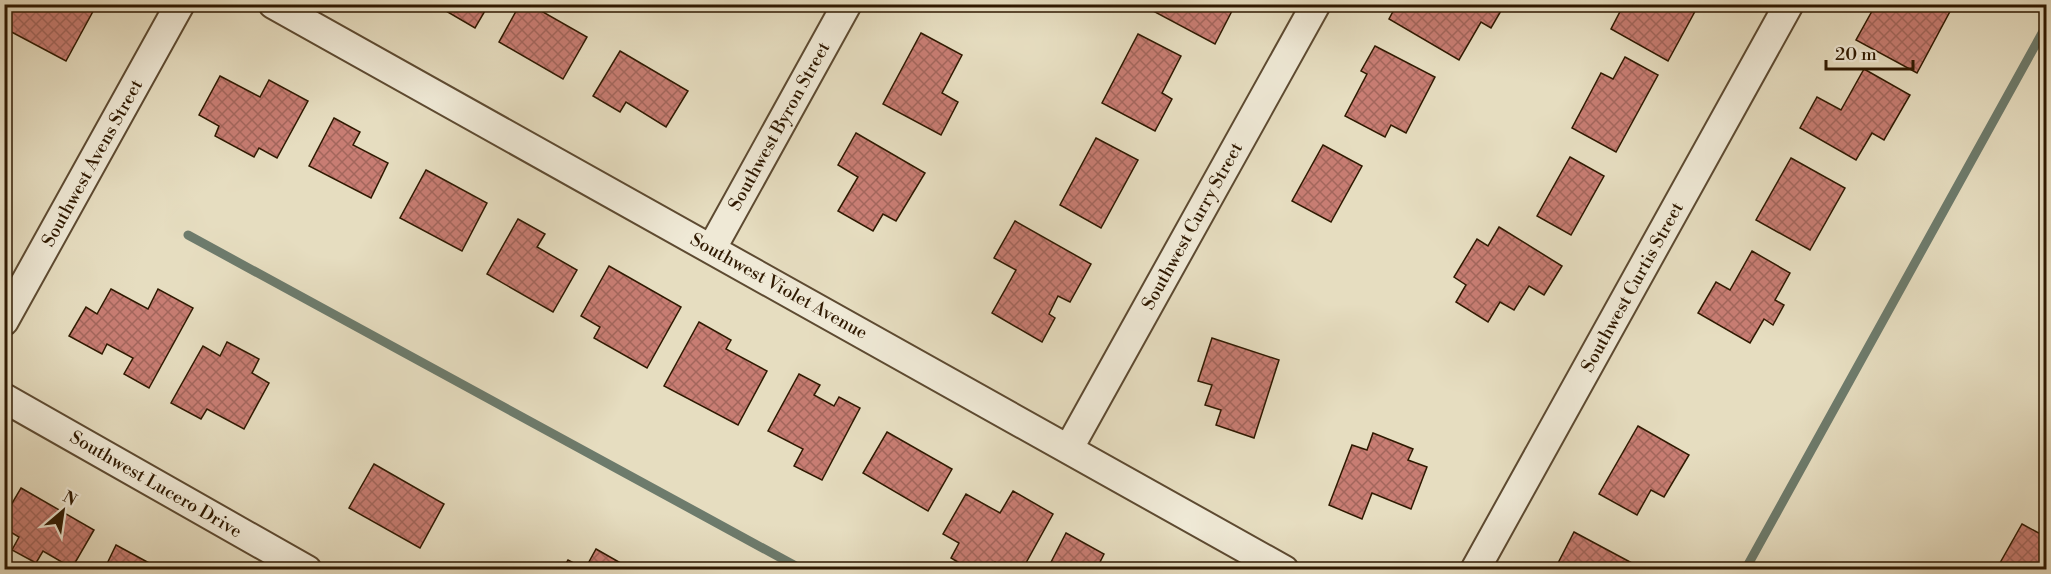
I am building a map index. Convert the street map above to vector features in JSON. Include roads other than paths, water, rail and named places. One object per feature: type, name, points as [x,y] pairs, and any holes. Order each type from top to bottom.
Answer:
[{"type":"street","name":"Southwest Avens Street","points":[[4,321],[180,4]]},
{"type":"street","name":"Southwest Violet Avenue","points":[[273,4],[1284,570]]},
{"type":"street","name":"Southwest Byron Street","points":[[712,248],[847,4]]},
{"type":"street","name":"Southwest Curry Street","points":[[1069,448],[1316,4]]},
{"type":"street","name":"Southwest Curtis Street","points":[[1475,570],[1789,4]]},
{"type":"street","name":"Southwest Lucero Drive","points":[[4,398],[307,570]]},
{"type":"waterway","points":[[1745,570],[2046,26]]},
{"type":"waterway","points":[[188,235],[803,570]]}]
